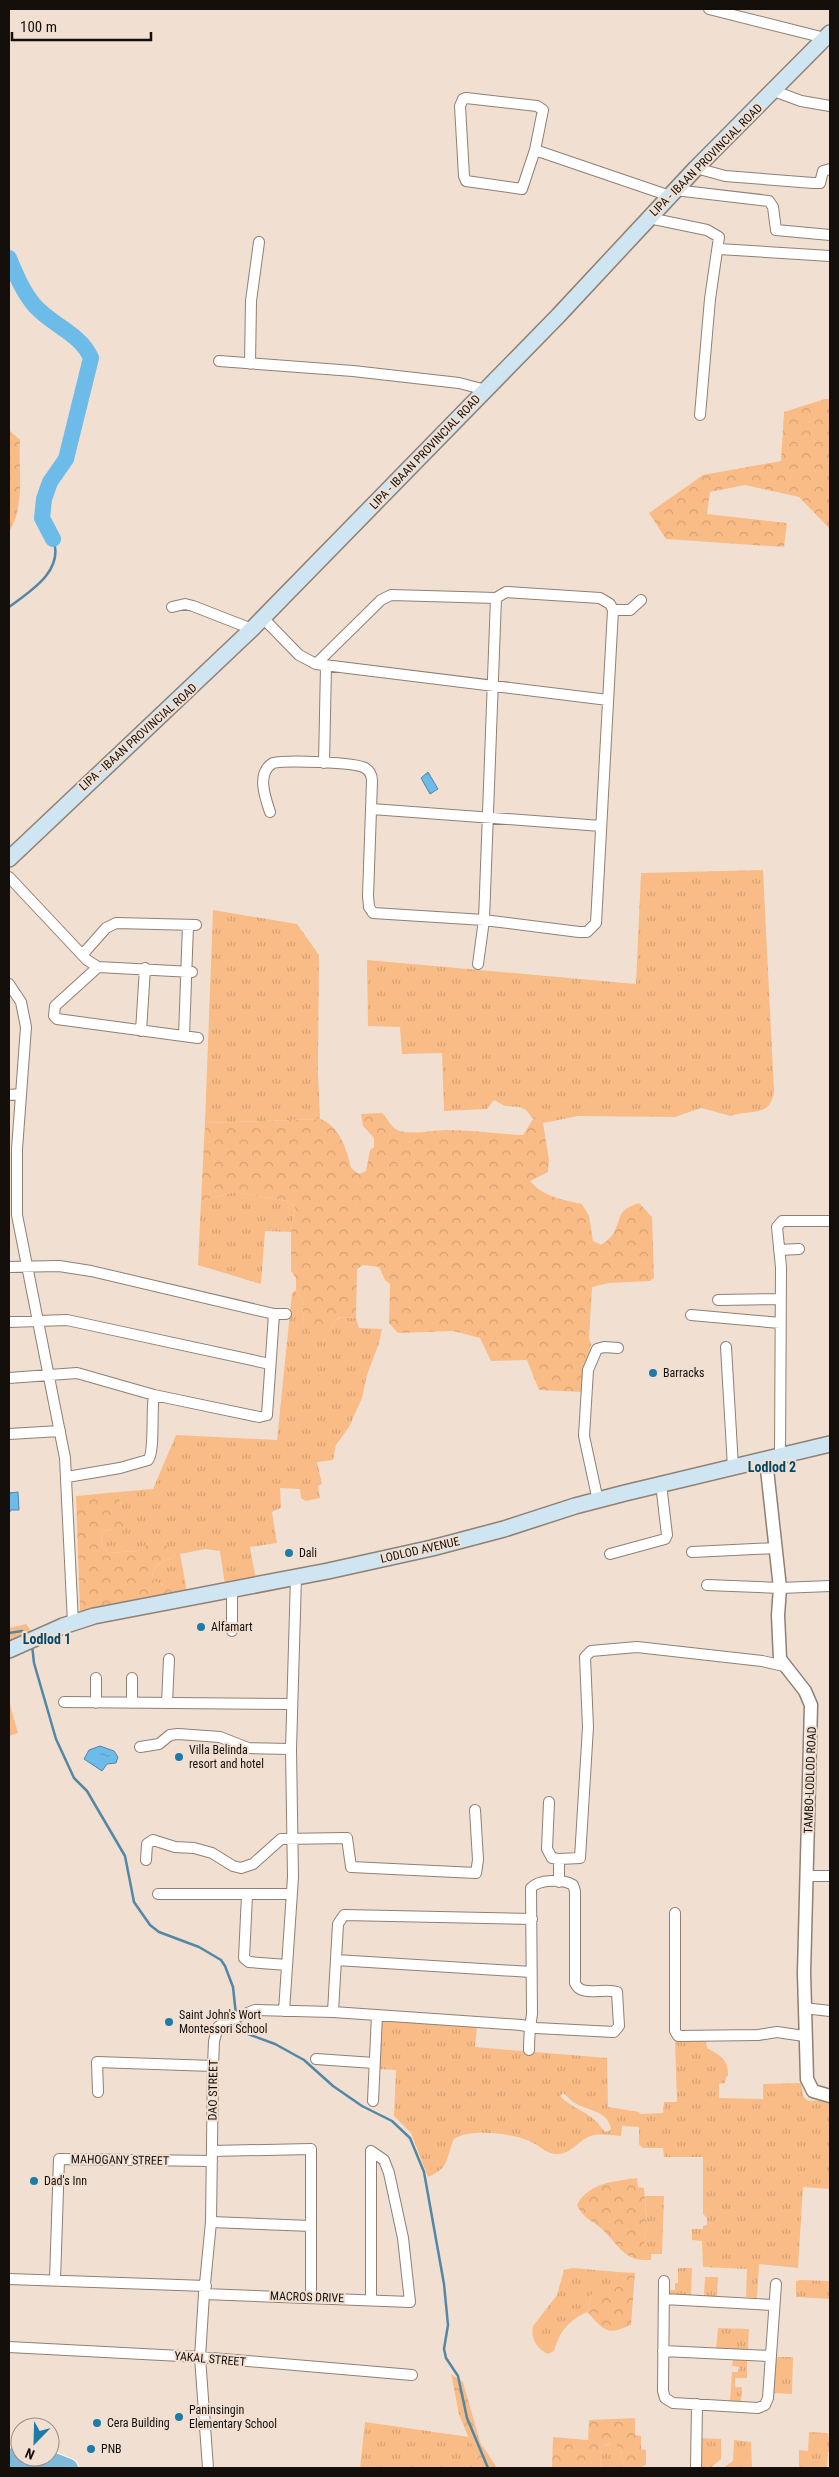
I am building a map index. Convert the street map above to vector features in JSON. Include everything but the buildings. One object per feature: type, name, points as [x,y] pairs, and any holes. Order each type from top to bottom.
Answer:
[{"type":"highway","points":[[9,2457],[39,2468]]},
{"type":"main road","name":"LIPA - IBAAN PROVINCIAL ROAD","points":[[9,858],[263,618],[486,390],[696,168],[828,36]]},
{"type":"main road","name":"LODLOD AVENUE","points":[[16,1647],[73,1623],[117,1611],[296,1577],[439,1546],[504,1529],[576,1506],[830,1444]]},
{"type":"street","points":[[708,9],[828,36]]},
{"type":"street","points":[[774,91],[801,101],[830,106]]},
{"type":"street","points":[[463,99],[541,108],[543,114],[535,150],[522,189],[466,181],[464,176],[460,106],[463,99]]},
{"type":"street","points":[[535,150],[672,193],[769,202],[773,207],[776,230],[830,235]]},
{"type":"street","points":[[696,168],[725,176],[813,183],[820,182],[823,171],[830,169]]},
{"type":"street","points":[[649,218],[716,234],[720,242],[710,299],[700,415]]},
{"type":"street","points":[[250,364],[251,301],[259,242]]},
{"type":"street","points":[[719,249],[830,256]]},
{"type":"street","points":[[219,361],[450,382],[486,390]]},
{"type":"street","points":[[270,812],[264,788],[265,773],[269,765],[277,762],[358,765],[367,769],[372,777],[368,896],[369,907],[373,913],[484,920],[579,932],[593,928],[597,919],[613,610],[610,604],[600,598],[506,592],[496,598],[400,594],[387,596],[381,600],[321,665],[324,763]]},
{"type":"street","points":[[478,964],[484,920],[491,687],[496,598]]},
{"type":"street","points":[[613,610],[630,610],[641,600]]},
{"type":"street","points":[[172,607],[185,604],[193,606],[252,629]]},
{"type":"street","points":[[263,618],[300,655],[321,665],[608,700]]},
{"type":"street","points":[[372,810],[601,826]]},
{"type":"street","points":[[9,877],[83,954],[98,967],[190,972]]},
{"type":"street","points":[[83,954],[106,928],[116,923],[192,925],[184,1036]]},
{"type":"street","points":[[98,967],[55,1006],[54,1016],[57,1019],[198,1038]]},
{"type":"street","points":[[141,1031],[144,968]]},
{"type":"street","points":[[9,984],[15,990],[25,1012],[26,1026],[21,1094],[13,1150],[13,1216],[26,1267],[60,1431],[67,1477],[73,1623]]},
{"type":"street","points":[[9,1095],[21,1094]]},
{"type":"street","points":[[773,1458],[780,1323],[777,1227],[780,1222],[830,1221]]},
{"type":"street","points":[[779,1250],[799,1249]]},
{"type":"street","points":[[9,1267],[59,1266],[91,1271],[274,1314],[286,1314]]},
{"type":"street","points":[[718,1300],[780,1299]]},
{"type":"street","points":[[9,1378],[78,1373],[154,1395],[259,1417],[267,1415],[274,1314]]},
{"type":"street","points":[[691,1315],[780,1323]]},
{"type":"street","points":[[9,1322],[67,1320],[270,1364]]},
{"type":"street","points":[[726,1347],[733,1467]]},
{"type":"street","points":[[598,1501],[585,1446],[588,1370],[597,1349],[618,1348]]},
{"type":"street","points":[[67,1477],[120,1468],[148,1460],[152,1453],[151,1410],[154,1395]]},
{"type":"street","points":[[9,1434],[60,1431]]},
{"type":"street","name":"TAMBO-LODLOD ROAD","points":[[773,1458],[776,1548],[780,1588],[778,1630],[780,1659],[805,1691],[811,1705],[804,2008],[808,2084],[817,2094],[830,2096]]},
{"type":"street","points":[[610,1554],[636,1549],[665,1538],[667,1535],[661,1484]]},
{"type":"street","points":[[692,1552],[776,1548]]},
{"type":"street","points":[[284,2011],[292,1894],[291,1749],[296,1577]]},
{"type":"street","points":[[707,1585],[780,1588],[830,1586]]},
{"type":"street","points":[[232,1589],[232,1631]]},
{"type":"street","points":[[549,1802],[547,1849],[552,1858],[580,1858],[588,1727],[585,1657],[591,1651],[637,1647],[762,1661],[784,1666]]},
{"type":"street","points":[[167,1703],[169,1659]]},
{"type":"street","points":[[96,1678],[96,1703]]},
{"type":"street","points":[[132,1678],[132,1703]]},
{"type":"street","points":[[64,1702],[292,1704]]},
{"type":"street","points":[[140,1747],[160,1744],[170,1735],[178,1734],[220,1737],[248,1748],[291,1749]]},
{"type":"street","points":[[146,1860],[147,1844],[150,1841],[157,1840],[175,1847],[194,1848],[212,1853],[235,1867],[243,1868],[252,1864],[276,1841],[291,1838],[347,1838],[351,1868],[476,1873],[478,1860],[475,1810]]},
{"type":"street","points":[[529,2050],[529,2028],[532,2014],[532,1887],[540,1883],[559,1882],[559,1859]]},
{"type":"street","points":[[807,1876],[830,1876]]},
{"type":"street","name":"DAO STREET","points":[[208,2468],[200,2358],[211,2222],[216,2031],[226,2021],[257,2010],[333,2012],[612,2033],[619,2026],[617,1992],[583,1991],[576,1986],[575,1891],[570,1883],[559,1882]]},
{"type":"street","points":[[158,1894],[292,1894]]},
{"type":"street","points":[[247,1895],[244,1958],[249,1962],[287,1965]]},
{"type":"street","points":[[675,1913],[675,2031],[678,2036],[758,2036],[777,2032],[804,2036]]},
{"type":"street","points":[[333,2012],[338,1924],[344,1914],[532,1919]]},
{"type":"street","points":[[336,1960],[531,1972]]},
{"type":"street","points":[[804,2008],[830,2011]]},
{"type":"street","points":[[373,2101],[377,2015]]},
{"type":"street","points":[[316,2059],[374,2063]]},
{"type":"street","points":[[98,2092],[97,2062],[214,2066]]},
{"type":"street","points":[[212,2156],[311,2149],[311,2297]]},
{"type":"street","name":"MACROS DRIVE","points":[[9,2279],[55,2280],[410,2302],[403,2238],[389,2173],[384,2160],[371,2150],[371,2299]]},
{"type":"street","name":"MAHOGANY STREET","points":[[55,2280],[60,2159],[212,2156]]},
{"type":"street","points":[[211,2222],[311,2226]]},
{"type":"street","points":[[664,2281],[663,2351],[665,2398],[671,2402],[761,2407],[768,2398],[776,2284]]},
{"type":"street","points":[[664,2298],[774,2305]]},
{"type":"street","name":"YAKAL STREET","points":[[9,2347],[200,2358],[412,2375]]},
{"type":"street","points":[[663,2351],[770,2356]]},
{"type":"street","points":[[696,2468],[697,2404]]},
{"type":"green space","points":[[830,399],[830,529],[799,497],[745,485],[710,492],[707,514],[787,523],[784,547],[666,539],[649,513],[703,475],[781,461],[784,412]]},
{"type":"green space","points":[[9,430],[20,440],[20,487],[18,510],[9,532]]},
{"type":"green space","points":[[763,870],[774,1091],[769,1105],[759,1111],[731,1116],[701,1108],[675,1117],[578,1116],[543,1123],[533,1119],[526,1110],[520,1107],[505,1106],[494,1100],[487,1109],[444,1111],[442,1053],[402,1054],[400,1027],[368,1026],[367,960],[636,984],[641,873]]},
{"type":"green space","points":[[213,910],[297,924],[319,955],[318,1071],[320,1119],[205,1123]]},
{"type":"green space","points":[[382,1113],[397,1130],[411,1133],[456,1130],[523,1135],[533,1119],[543,1123],[549,1160],[548,1172],[530,1181],[547,1194],[582,1204],[589,1216],[593,1241],[602,1245],[608,1240],[613,1234],[623,1212],[631,1206],[639,1203],[652,1217],[654,1278],[650,1281],[609,1283],[592,1287],[589,1338],[591,1344],[583,1392],[539,1390],[527,1360],[491,1361],[480,1338],[453,1331],[398,1333],[389,1323],[390,1284],[385,1280],[379,1267],[363,1265],[357,1269],[356,1318],[340,1317],[334,1322],[323,1341],[318,1342],[304,1324],[302,1299],[296,1290],[296,1278],[291,1271],[291,1232],[295,1207],[287,1201],[234,1192],[201,1201],[205,1123],[320,1119],[327,1122],[337,1132],[347,1153],[351,1168],[359,1174],[366,1171],[370,1150],[374,1147],[374,1138],[363,1126],[361,1114]]},
{"type":"green space","points":[[234,1192],[287,1201],[295,1207],[291,1232],[265,1231],[261,1284],[198,1265],[201,1201]]},
{"type":"green space","points":[[296,1290],[302,1299],[304,1324],[323,1341],[334,1322],[341,1317],[356,1318],[359,1328],[382,1329],[367,1375],[362,1398],[349,1427],[336,1445],[333,1460],[317,1462],[322,1484],[318,1486],[320,1498],[306,1501],[301,1498],[300,1489],[280,1488],[281,1508],[272,1512],[277,1543],[250,1547],[256,1580],[225,1585],[220,1551],[205,1549],[180,1554],[187,1591],[174,1593],[170,1588],[154,1581],[152,1574],[157,1565],[175,1556],[152,1540],[137,1551],[108,1553],[101,1545],[102,1531],[113,1529],[123,1515],[118,1492],[153,1489],[176,1435],[277,1440],[292,1293]]},
{"type":"green space","points":[[118,1492],[123,1515],[128,1524],[124,1530],[118,1532],[112,1529],[102,1531],[101,1545],[108,1553],[137,1551],[152,1540],[169,1547],[175,1556],[157,1565],[152,1574],[154,1581],[170,1588],[174,1593],[80,1612],[76,1496]]},
{"type":"green space","points":[[26,1624],[32,1632],[9,1644],[9,1628]]},
{"type":"green space","points":[[9,1701],[18,1733],[9,1736]]},
{"type":"green space","points":[[385,2021],[477,2027],[475,2047],[607,2058],[608,2107],[639,2112],[640,2114],[663,2113],[664,2102],[677,2102],[675,2041],[706,2041],[707,2048],[723,2059],[727,2066],[728,2076],[725,2083],[719,2084],[719,2098],[763,2099],[763,2084],[801,2083],[803,2096],[808,2101],[830,2100],[830,2189],[803,2187],[798,2268],[759,2264],[757,2298],[746,2297],[747,2269],[703,2267],[702,2241],[692,2240],[692,2229],[703,2229],[703,2226],[707,2225],[707,2218],[703,2214],[703,2157],[664,2157],[663,2148],[642,2148],[639,2144],[639,2127],[622,2126],[621,2136],[594,2135],[582,2140],[567,2152],[557,2154],[547,2152],[526,2140],[505,2134],[481,2133],[461,2136],[454,2139],[444,2166],[428,2177],[411,2133],[394,2116],[396,2070],[378,2069],[381,2023]],"holes":[[[563,2093],[577,2104],[601,2114],[606,2118],[611,2130],[606,2132],[589,2115],[564,2100],[560,2096]]]},
{"type":"green space","points":[[637,2178],[638,2187],[644,2188],[647,2225],[644,2239],[644,2260],[626,2254],[600,2227],[583,2214],[577,2205],[588,2192],[603,2184]]},
{"type":"green space","points":[[645,2196],[664,2196],[662,2254],[651,2254],[651,2260],[644,2260],[644,2239],[647,2225]]},
{"type":"green space","points":[[572,2268],[618,2272],[611,2284],[591,2295],[587,2312],[566,2327],[554,2351],[548,2354],[535,2343],[533,2326],[557,2295],[564,2270]]},
{"type":"green space","points":[[678,2268],[692,2268],[691,2296],[668,2294],[667,2290],[675,2290],[675,2283],[678,2283]]},
{"type":"green space","points":[[618,2272],[635,2273],[631,2325],[611,2331],[598,2324],[587,2312],[591,2295],[610,2284]]},
{"type":"green space","points":[[705,2277],[718,2277],[717,2297],[704,2296]]},
{"type":"green space","points":[[796,2281],[829,2281],[830,2299],[796,2297]]},
{"type":"green space","points":[[718,2328],[749,2329],[748,2351],[716,2349]]},
{"type":"green space","points":[[774,2357],[793,2357],[792,2394],[773,2393]]},
{"type":"green space","points":[[733,2358],[747,2359],[747,2378],[735,2378],[735,2387],[742,2387],[741,2401],[730,2401],[732,2372],[738,2372],[739,2367],[732,2366]]},
{"type":"green space","points":[[451,2374],[463,2382],[480,2442],[497,2468],[481,2468],[459,2414]]},
{"type":"green space","points":[[635,2418],[635,2435],[641,2436],[641,2449],[646,2450],[646,2465],[638,2468],[626,2468],[621,2459],[622,2448],[615,2444],[610,2444],[602,2446],[600,2468],[552,2468],[553,2437],[588,2440],[589,2420]]},
{"type":"green space","points":[[365,2422],[469,2437],[481,2468],[360,2468]]},
{"type":"green space","points":[[809,2432],[828,2433],[830,2452],[828,2452],[827,2468],[799,2468],[799,2450],[808,2451]]},
{"type":"green space","points":[[699,2438],[721,2439],[721,2459],[711,2468],[699,2468]]},
{"type":"green space","points":[[734,2440],[751,2442],[752,2468],[723,2468],[733,2461]]},
{"type":"green space","points":[[616,2443],[622,2448],[621,2459],[626,2468],[600,2468],[602,2446]]},
{"type":"water","points":[[428,772],[438,789],[430,794],[421,778]]},
{"type":"water","points":[[18,1492],[19,1510],[11,1510],[9,1513],[9,1493]]},
{"type":"water","points":[[100,1746],[114,1751],[118,1757],[116,1763],[107,1764],[102,1771],[84,1759],[89,1750]]},
{"type":"waterway","points":[[9,258],[23,289],[35,306],[80,342],[91,358],[66,459],[50,482],[44,499],[42,518],[53,539]]},
{"type":"waterway","points":[[9,607],[36,587],[50,570],[55,550],[53,539]]},
{"type":"waterway","points":[[9,1633],[22,1631],[27,1636]]},
{"type":"waterway","points":[[32,1645],[34,1663],[56,1739],[74,1778],[87,1791],[125,1856],[134,1902],[150,1925],[159,1932],[199,1947],[221,1960],[233,1987],[236,2015]]},
{"type":"waterway","points":[[238,2020],[248,2034],[275,2044],[304,2060],[333,2086],[362,2106],[392,2121],[410,2138],[424,2172],[444,2284],[448,2325],[444,2349],[446,2358],[458,2376],[467,2418],[488,2468]]},
{"type":"place","name":"Barracks","points":[[653,1373]]},
{"type":"place","name":"Dali","points":[[289,1553]]},
{"type":"place","name":"Alfamart","points":[[201,1627]]},
{"type":"place","name":"Villa Belinda resort and hotel","points":[[179,1757]]},
{"type":"place","name":"Saint John's Wort Montessori School","points":[[169,2022]]},
{"type":"place","name":"Dad's Inn","points":[[34,2181]]},
{"type":"place","name":"Paninsingin Elementary School","points":[[179,2417]]},
{"type":"place","name":"Cera Building","points":[[97,2423]]},
{"type":"place","name":"PNB","points":[[91,2449]]},
{"type":"district","name":"Lodlod 2","points":[[772,1467]]},
{"type":"district","name":"Lodlod 1","points":[[47,1639]]}]
